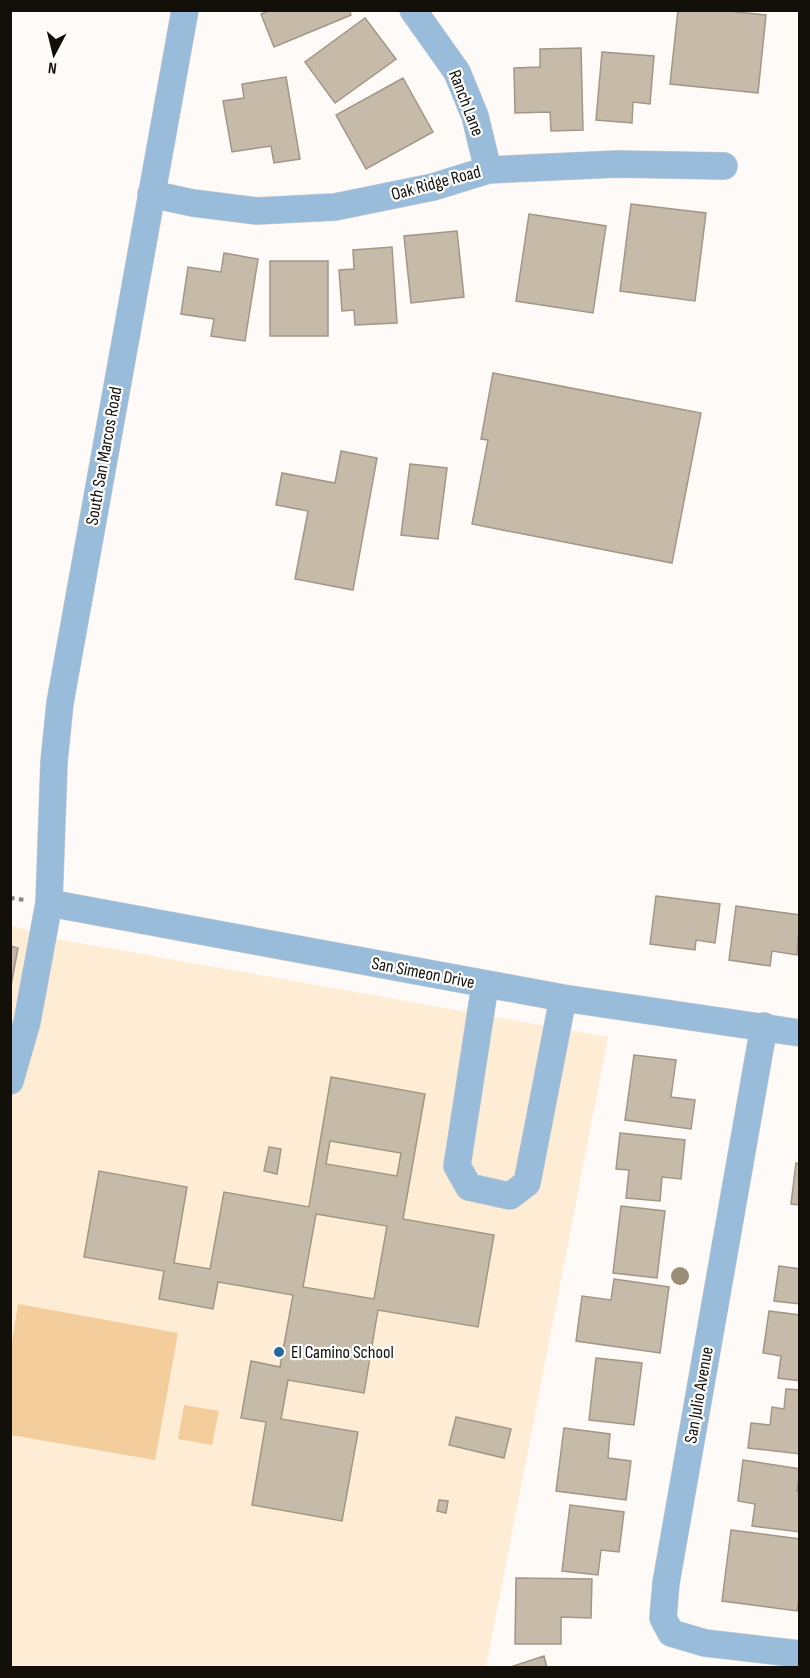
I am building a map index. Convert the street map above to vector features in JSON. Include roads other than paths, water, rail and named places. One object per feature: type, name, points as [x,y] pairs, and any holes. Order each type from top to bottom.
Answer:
[{"type":"street","name":"South San Marcos Road","points":[[10,1081],[27,1022],[49,903],[54,762],[60,703],[185,10]]},
{"type":"street","name":"Ranch Lane","points":[[413,10],[457,72],[475,116],[488,170]]},
{"type":"street","name":"Oak Ridge Road","points":[[152,194],[193,203],[257,211],[335,207],[433,187],[488,170],[617,164],[723,166]]},
{"type":"street","name":"San Simeon Drive","points":[[49,903],[485,985],[800,1033]]},
{"type":"street","points":[[485,985],[457,1166],[468,1187],[510,1196],[527,1184],[562,998]]},
{"type":"street","name":"San Julio Avenue","points":[[764,1026],[666,1583],[663,1617],[672,1634],[705,1643],[800,1654]]},
{"type":"place","name":"El Camino School","points":[[279,1352]]}]
